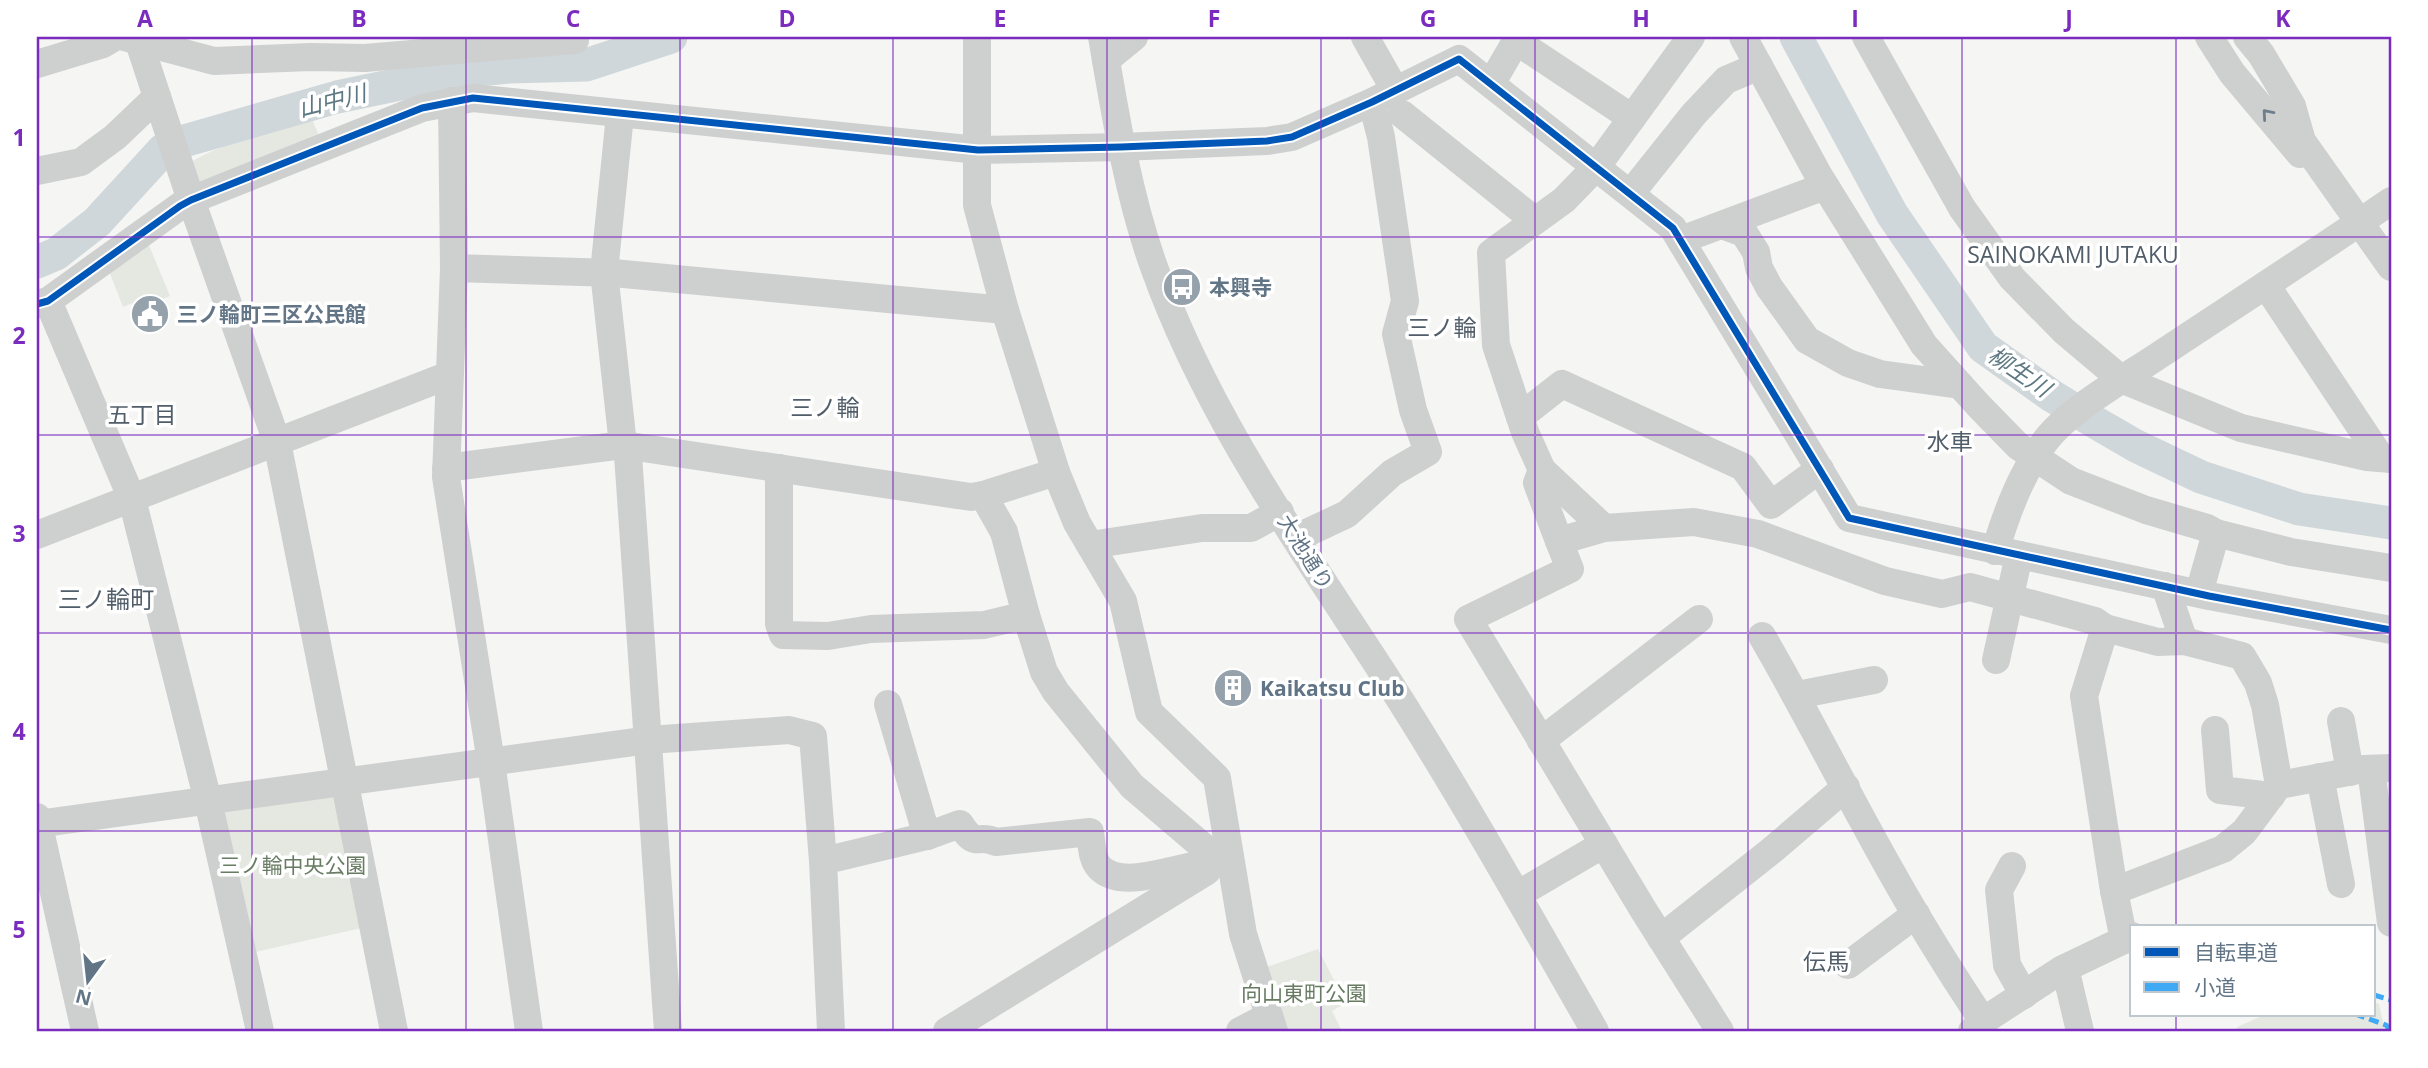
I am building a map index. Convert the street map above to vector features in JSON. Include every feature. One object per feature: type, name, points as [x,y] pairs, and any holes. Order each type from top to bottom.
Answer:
[{"type":"street","points":[[37,64],[126,38],[214,61],[253,48],[352,46],[365,58],[575,40],[571,37]]},
{"type":"street","points":[[977,37],[977,205],[1005,310],[1056,472],[1077,523],[1123,601],[1149,712],[1217,778],[1227,867],[1243,934],[1271,1024],[1240,1031]]},
{"type":"street","points":[[1104,48],[1134,37]]},
{"type":"street","points":[[1365,37],[1396,97],[1534,220]]},
{"type":"street","points":[[1604,528],[1542,470],[1520,417],[1496,345],[1492,253],[1564,200],[1597,166],[1691,37]]},
{"type":"street","points":[[1743,37],[1825,186],[1924,345],[2018,446],[2071,481],[2146,510],[2207,527],[2216,533],[2291,552],[2391,568]]},
{"type":"street","points":[[1866,37],[1962,208],[2012,278],[2113,385],[2241,428],[2386,459]]},
{"type":"street","points":[[2209,37],[2232,73],[2294,145],[2391,267]]},
{"type":"street","points":[[2247,37],[2261,54],[2292,106],[2302,141],[2356,225]]},
{"type":"street","points":[[126,38],[157,97],[277,442],[394,1031]]},
{"type":"street","points":[[1491,84],[1516,41],[1632,118]]},
{"type":"street","name":"大池通り","points":[[1104,48],[1121,147],[1153,265],[1183,341],[1222,419],[1449,776],[1595,1031]]},
{"type":"street","points":[[260,1031],[208,802],[132,499],[43,302],[191,200],[422,108],[452,101],[473,98],[978,150],[1267,141],[1292,137],[1396,97],[1459,59],[1673,228],[1849,518],[2165,586],[2391,630]]},
{"type":"street","points":[[1631,193],[1694,114],[1726,80],[1759,66]]},
{"type":"street","points":[[37,171],[81,162],[115,137],[157,97]]},
{"type":"street","points":[[1296,538],[1348,514],[1392,473],[1428,452],[1413,410],[1396,334],[1405,302],[1379,133],[1396,97]]},
{"type":"street","points":[[452,101],[454,268],[446,468],[491,762],[528,1031]]},
{"type":"street","points":[[620,115],[604,272],[623,445],[628,455],[668,1031]]},
{"type":"street","points":[[1681,240],[1825,186]]},
{"type":"street","points":[[1996,660],[2008,598],[2007,510],[2035,456],[2048,438],[2113,385],[2391,201]]},
{"type":"street","points":[[1722,225],[1744,233],[1756,252],[1759,268],[1769,287],[1807,340],[1847,363],[1881,374],[1960,385]]},
{"type":"street","points":[[454,268],[604,272],[1005,310]]},
{"type":"street","points":[[2266,285],[2386,459]]},
{"type":"street","points":[[37,535],[449,375]]},
{"type":"street","points":[[1520,417],[1562,384],[1743,467],[1771,505],[1820,469]]},
{"type":"street","points":[[446,468],[623,445],[971,497],[1056,472]]},
{"type":"street","points":[[779,468],[779,624],[783,635],[828,636],[871,629],[984,625],[1026,615]]},
{"type":"street","points":[[1542,470],[1537,483],[1570,569],[1468,619],[1720,1031]]},
{"type":"street","points":[[983,495],[1004,532],[1044,672],[1056,692],[1132,786],[1227,867]]},
{"type":"street","points":[[1090,545],[1202,528],[1251,528],[1280,512]]},
{"type":"street","points":[[1559,541],[1604,528],[1694,522],[1758,534],[1885,581],[1942,594],[1970,587],[2095,621],[2105,628],[2158,642],[2184,641],[2242,656],[2258,682],[2265,705],[2275,790],[2244,832],[2223,849],[2114,891]]},
{"type":"street","points":[[2199,593],[2216,533]]},
{"type":"street","points":[[2165,586],[2184,641]]},
{"type":"street","points":[[1541,741],[1699,619]]},
{"type":"street","points":[[1762,636],[1797,695],[1977,1026],[2065,968],[2128,938],[2114,891],[2084,696],[2105,628]]},
{"type":"street","points":[[1797,695],[1874,680]]},
{"type":"street","points":[[888,704],[927,836]]},
{"type":"street","points":[[2341,721],[2371,770],[2391,923]]},
{"type":"street","points":[[85,1031],[37,822],[208,802],[649,740],[789,730],[813,736],[823,861],[831,1031]]},
{"type":"street","points":[[2215,730],[2220,790],[2275,790],[2319,777],[2371,770]]},
{"type":"street","points":[[2319,777],[2341,884]]},
{"type":"street","points":[[1661,938],[1846,787]]},
{"type":"street","points":[[823,861],[927,836],[960,824],[969,838],[976,841],[989,839],[996,842],[1090,832],[1093,858],[1108,874],[1147,877],[1184,868],[1227,867]]},
{"type":"street","points":[[1517,895],[1604,844]]},
{"type":"street","points":[[2012,866],[1999,890],[2007,965],[2024,995]]},
{"type":"street","points":[[947,1031],[1227,867]]},
{"type":"street","points":[[1848,965],[1916,914]]},
{"type":"street","points":[[2065,968],[2080,1031]]},
{"type":"green space","points":[[312,119],[320,138],[195,183],[188,164],[202,156],[232,143]]},
{"type":"green space","points":[[148,243],[170,296],[136,310],[133,303],[123,307],[109,271]]},
{"type":"green space","name":"三ノ輪中央公園","points":[[333,791],[366,927],[251,953],[220,808]]},
{"type":"green space","name":"向山東町公園","points":[[1318,949],[1346,1003],[1332,1011],[1342,1031],[1282,1031],[1264,968]]},
{"type":"green space","points":[[2376,1003],[2379,1004],[2385,1031],[2234,1031],[2262,1016],[2376,1016]]},
{"type":"waterway","name":"山中川","points":[[37,262],[56,254],[97,222],[163,150],[184,141],[337,97],[458,72],[509,67],[586,65],[671,37]]},
{"type":"waterway","name":"柳生川","points":[[1796,37],[1892,214],[1983,347],[2052,396],[2098,424],[2136,446],[2201,477],[2299,509],[2391,523]]},
{"type":"marked path","points":[[2376,996],[2391,1000]]},
{"type":"marked path","points":[[2361,1016],[2386,1025],[2390,1031]]},
{"type":"cycle path","points":[[37,304],[48,301],[191,200],[422,108],[473,98],[978,150],[1121,147],[1267,141],[1292,137],[1372,102],[1459,59],[1673,228],[1849,518],[2209,596],[2391,630]]},
{"type":"place","name":"本興寺","points":[[1182,287]]},
{"type":"place","name":"三ノ輪町三区公民館","points":[[150,314]]},
{"type":"place","name":"Kaikatsu Club","points":[[1233,688]]},
{"type":"district","name":"SAINOKAMI JUTAKU","points":[[2073,254]]},
{"type":"district","name":"三ノ輪","points":[[1442,327]]},
{"type":"district","name":"三ノ輪","points":[[825,407]]},
{"type":"district","name":"五丁目","points":[[142,414]]},
{"type":"district","name":"水車","points":[[1950,441]]},
{"type":"district","name":"三ノ輪町","points":[[106,598]]},
{"type":"district","name":"伝馬","points":[[1826,961]]}]
